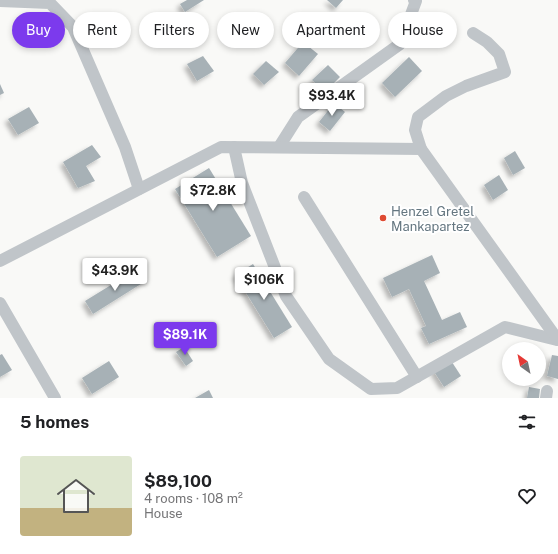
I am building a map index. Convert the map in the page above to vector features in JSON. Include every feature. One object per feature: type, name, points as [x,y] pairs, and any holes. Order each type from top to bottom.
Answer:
[{"type":"street","points":[[279,147],[298,117],[400,44],[416,1],[414,0]]},
{"type":"street","points":[[0,1],[53,2],[72,27],[125,147],[139,189]]},
{"type":"street","points":[[473,33],[487,42],[499,54],[505,72],[466,86],[446,96],[418,117],[415,130],[421,149],[558,340]]},
{"type":"street","points":[[0,261],[222,146],[421,149]]},
{"type":"street","points":[[234,147],[242,183],[286,296],[329,359],[368,393],[397,388],[505,327],[558,340]]},
{"type":"street","points":[[304,197],[417,377]]},
{"type":"street","points":[[0,303],[55,398]]},
{"type":"building","points":[[187,0],[204,0],[185,12],[180,4]]},
{"type":"building","points":[[327,0],[343,0],[336,8]]},
{"type":"building","points":[[298,48],[310,48],[318,54],[299,76],[285,63]]},
{"type":"building","points":[[203,56],[214,71],[197,81],[187,64]]},
{"type":"building","points":[[409,57],[422,71],[395,97],[382,83]]},
{"type":"building","points":[[266,61],[279,72],[264,85],[253,74]]},
{"type":"building","points":[[328,65],[340,77],[333,84],[336,87],[328,95],[312,80]]},
{"type":"building","points":[[0,84],[4,93],[0,95]]},
{"type":"building","points":[[334,103],[345,112],[330,131],[319,122]]},
{"type":"building","points":[[29,107],[39,123],[18,135],[8,119]]},
{"type":"building","points":[[92,145],[101,157],[86,166],[95,181],[78,188],[63,162]]},
{"type":"building","points":[[515,151],[525,168],[513,175],[504,158]]},
{"type":"building","points":[[209,168],[251,236],[217,257],[175,189]]},
{"type":"building","points":[[499,175],[508,190],[493,200],[484,185]]},
{"type":"building","points":[[432,255],[440,273],[424,281],[442,320],[460,312],[467,327],[429,344],[421,328],[426,326],[409,289],[392,297],[383,278]]},
{"type":"building","points":[[253,264],[292,327],[274,338],[235,275]]},
{"type":"building","points":[[137,269],[144,282],[93,314],[85,301]]},
{"type":"building","points":[[184,347],[193,361],[186,366],[176,352]]},
{"type":"building","points":[[2,354],[12,370],[0,377],[0,355]]},
{"type":"building","points":[[552,355],[558,356],[558,379],[547,376]]},
{"type":"building","points":[[450,359],[461,376],[444,387],[433,370]]},
{"type":"building","points":[[109,361],[119,377],[92,394],[82,378]]},
{"type":"building","points":[[529,387],[540,389],[539,398],[527,398]]},
{"type":"building","points":[[209,390],[213,398],[195,398]]},
{"type":"place","name":"Henzel Gretel Mankapartez","points":[[383,218]]}]
